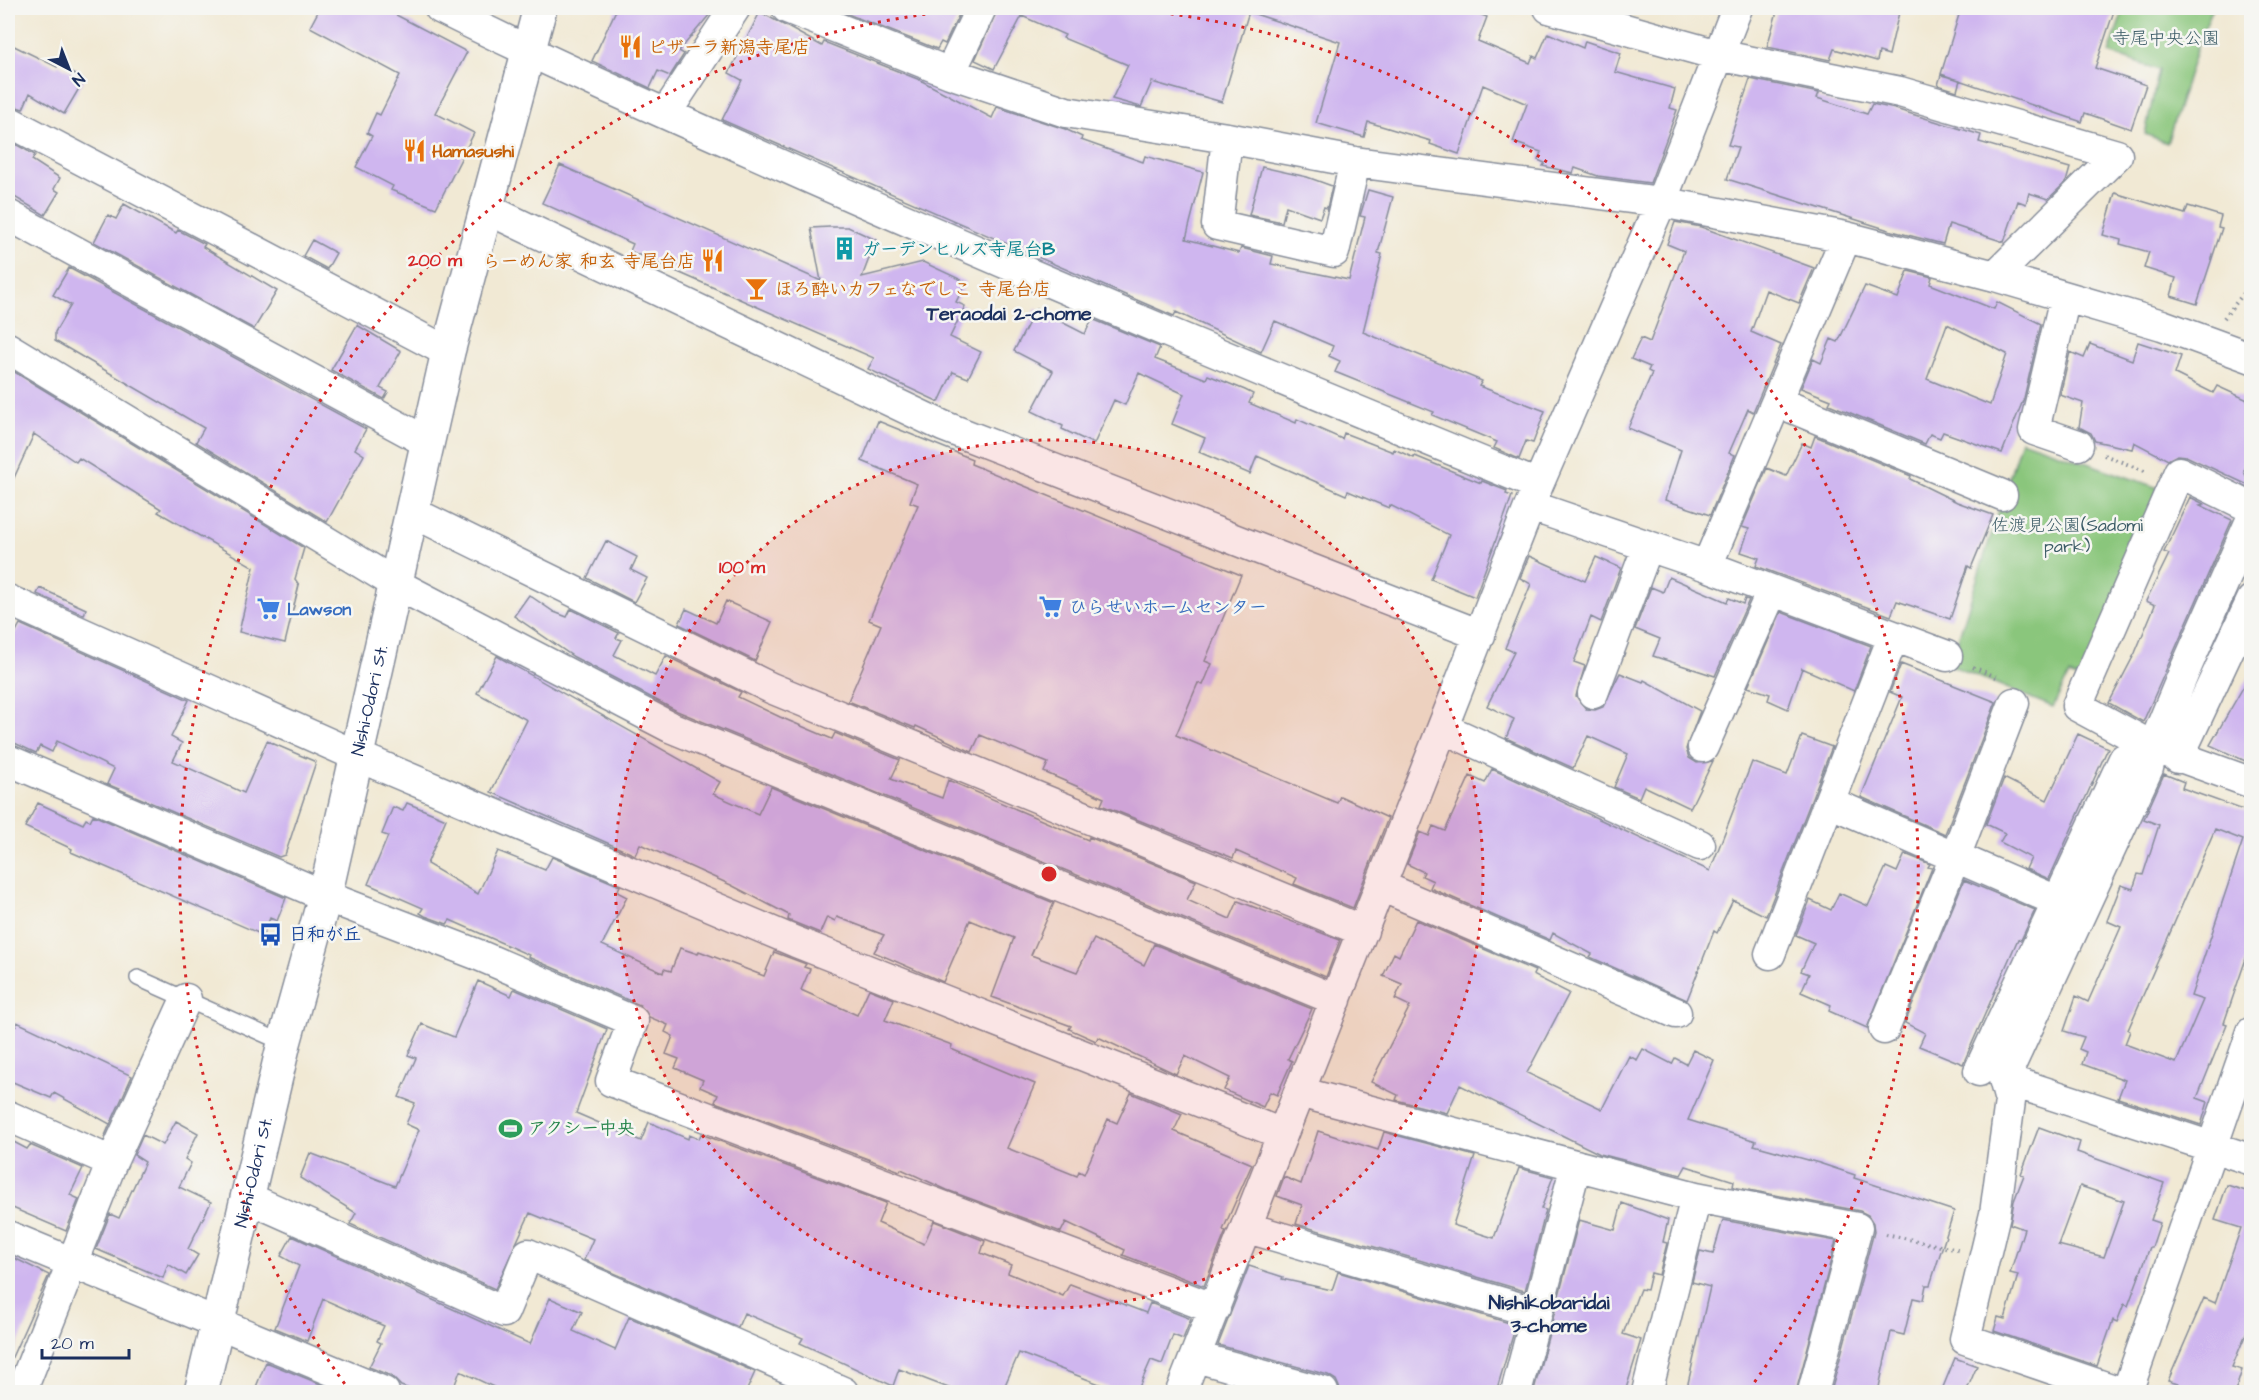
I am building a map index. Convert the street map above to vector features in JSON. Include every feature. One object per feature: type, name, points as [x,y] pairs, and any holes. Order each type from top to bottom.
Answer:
[{"type":"street","points":[[440,8],[530,53],[957,244],[1201,348],[1648,546],[1947,656]]},
{"type":"street","name":"Nishi-Odori St.","points":[[201,1392],[284,1043],[325,897],[448,352],[485,208],[530,53],[540,8]]},
{"type":"street","points":[[666,113],[735,8]]},
{"type":"street","points":[[787,8],[950,73],[1066,112],[1227,138],[1355,162],[1661,202],[1846,237],[1995,276],[2162,325],[2252,358]]},
{"type":"street","points":[[950,73],[981,8]]},
{"type":"street","points":[[1550,8],[1719,55],[1900,92],[2117,155],[1995,276]]},
{"type":"street","points":[[1181,1392],[1248,1228],[1282,1134],[1534,495],[1661,202],[1737,8]]},
{"type":"street","points":[[8,121],[448,352]]},
{"type":"street","points":[[1227,138],[1217,225],[1334,252],[1355,162]]},
{"type":"street","points":[[485,208],[943,426],[1480,634]]},
{"type":"street","points":[[8,215],[428,442]]},
{"type":"street","points":[[1707,566],[1846,237]]},
{"type":"street","points":[[2065,297],[2034,430],[2078,445]]},
{"type":"street","points":[[8,348],[396,584],[670,727],[1336,1000]]},
{"type":"street","points":[[1778,402],[2002,495]]},
{"type":"street","points":[[2252,508],[2179,472],[2077,706],[2166,753],[2252,783]]},
{"type":"street","points":[[412,512],[771,688],[1363,932]]},
{"type":"street","points":[[2166,753],[2252,518]]},
{"type":"street","points":[[1593,693],[1648,546]]},
{"type":"street","points":[[1703,747],[1772,591]]},
{"type":"street","points":[[8,600],[357,756],[807,946],[1282,1134]]},
{"type":"street","points":[[1992,1075],[2148,768],[2166,753],[2252,600]]},
{"type":"street","points":[[1770,954],[1893,637]]},
{"type":"street","points":[[1884,1029],[1955,857],[2014,703]]},
{"type":"street","points":[[1443,728],[1700,845]]},
{"type":"street","points":[[1992,1075],[2057,901],[2124,759]]},
{"type":"street","points":[[8,760],[325,897],[476,954],[633,1021],[611,1081],[1215,1309]]},
{"type":"street","points":[[1828,802],[2057,901]]},
{"type":"street","points":[[1381,886],[1676,1013]]},
{"type":"street","points":[[19,1381],[71,1264],[112,1162],[186,999]]},
{"type":"street","points":[[2127,1392],[2252,1032]]},
{"type":"street","points":[[1992,1075],[2252,1160]]},
{"type":"street","points":[[1992,1075],[2010,1101],[1995,1214],[1965,1339],[2120,1392]]},
{"type":"street","points":[[1299,1092],[1696,1197],[1857,1228],[1813,1392]]},
{"type":"street","points":[[8,1116],[112,1162]]},
{"type":"street","points":[[1516,1392],[1576,1165]]},
{"type":"street","points":[[246,1197],[504,1312],[528,1254],[843,1392]]},
{"type":"street","points":[[1647,1392],[1696,1197]]},
{"type":"street","points":[[1248,1228],[1537,1313]]},
{"type":"street","points":[[8,1236],[384,1392]]},
{"type":"street","points":[[1196,1357],[1323,1392]]},
{"type":"lane","points":[[138,978],[284,1043]]},
{"type":"path","points":[[2206,341],[2252,283]]},
{"type":"path","points":[[2078,445],[2174,482]]},
{"type":"path","points":[[1857,1228],[1985,1256]]},
{"type":"green space","name":"寺尾中央公園","points":[[2124,8],[2213,8],[2200,38],[2167,143],[2145,134],[2159,70],[2109,53]]},
{"type":"green space","name":"佐渡見公園(Sadomi park)","points":[[2021,440],[2164,490],[2083,680],[2069,675],[2053,707],[1950,665]]},
{"type":"building","points":[[320,8],[383,8],[467,52],[435,113],[474,133],[436,208],[391,190],[393,186],[356,167],[372,136],[367,133],[376,113],[380,115],[400,75],[310,27]]},
{"type":"building","points":[[617,8],[715,8],[679,51],[684,54],[670,76],[658,71],[650,88],[592,61]]},
{"type":"building","points":[[842,8],[962,8],[945,44],[941,42],[937,49],[840,11]]},
{"type":"building","points":[[998,8],[1250,8],[1222,102],[1152,82],[1141,107],[1112,99],[1128,65],[1063,38],[1065,35],[1022,16],[994,69],[975,60]]},
{"type":"building","points":[[1250,8],[1407,8],[1424,14],[1427,8],[1463,8],[1487,17],[1478,41],[1530,63],[1533,56],[1537,58],[1548,33],[1583,48],[1585,41],[1621,53],[1615,72],[1675,89],[1670,108],[1677,110],[1650,183],[1598,176],[1575,168],[1573,173],[1543,166],[1545,163],[1538,160],[1541,152],[1513,142],[1527,104],[1483,85],[1459,154],[1430,144],[1431,141],[1368,122],[1364,137],[1316,123],[1340,42],[1249,12]]},
{"type":"building","points":[[1778,8],[1900,8],[1889,55],[1879,52],[1877,61],[1834,49],[1830,60],[1767,47]]},
{"type":"building","points":[[1961,8],[2115,8],[2095,68],[2146,85],[2131,129],[2085,113],[2082,122],[1941,74]]},
{"type":"building","points":[[760,12],[822,46],[824,42],[920,80],[992,118],[997,107],[1065,129],[1082,137],[1081,140],[1143,162],[1145,156],[1203,172],[1186,239],[1239,253],[1241,248],[1273,256],[1271,264],[1349,280],[1365,217],[1360,216],[1368,190],[1393,197],[1378,253],[1382,254],[1363,332],[1482,381],[1479,386],[1545,411],[1533,443],[1526,441],[1519,459],[1494,448],[1497,442],[1432,415],[1434,412],[1335,372],[1340,361],[1329,356],[1333,346],[1275,321],[1261,352],[1176,312],[1174,316],[722,120],[742,80],[729,73]]},
{"type":"building","points":[[8,43],[57,67],[58,64],[84,80],[64,114],[30,93],[23,109],[8,104]]},
{"type":"building","points":[[1941,75],[1960,80],[1957,91],[1938,85]]},
{"type":"building","points":[[1750,79],[1819,93],[1817,98],[1867,114],[1872,104],[1981,135],[1979,142],[2070,168],[2066,182],[2048,199],[2029,193],[2026,204],[2018,201],[2004,242],[1949,224],[1943,244],[1892,231],[1727,179],[1738,147],[1728,145]]},
{"type":"building","points":[[8,140],[35,155],[32,160],[60,178],[54,189],[59,192],[45,215],[13,196],[12,199],[8,198]]},
{"type":"building","points":[[560,165],[821,281],[811,228],[848,227],[876,240],[862,277],[923,262],[966,282],[956,302],[965,306],[950,337],[981,352],[968,378],[953,372],[939,402],[868,369],[874,358],[630,251],[633,244],[542,203]]},
{"type":"building","points":[[1262,167],[1307,177],[1332,186],[1327,208],[1324,207],[1320,218],[1286,206],[1282,222],[1249,215]]},
{"type":"building","points":[[2115,193],[2185,214],[2188,206],[2221,216],[2218,227],[2222,228],[2197,304],[2171,296],[2176,278],[2144,268],[2149,252],[2120,244],[2121,240],[2103,235]]},
{"type":"building","points":[[124,204],[176,233],[178,230],[205,244],[203,247],[277,291],[254,329],[94,242],[108,215],[116,219]]},
{"type":"building","points":[[1675,222],[1701,227],[1814,268],[1799,303],[1766,290],[1751,332],[1781,345],[1753,412],[1748,409],[1729,453],[1735,455],[1710,515],[1665,500],[1681,450],[1628,428],[1652,373],[1648,371],[1650,367],[1631,359],[1641,338],[1650,342],[1684,251],[1667,244]]},
{"type":"building","points":[[312,240],[336,253],[327,269],[303,256]]},
{"type":"building","points":[[69,268],[366,429],[355,449],[364,455],[327,522],[196,442],[204,428],[55,341],[55,332],[71,305],[53,295]]},
{"type":"building","points":[[1908,271],[1932,277],[1930,284],[1994,309],[1997,302],[2041,324],[2024,398],[2002,453],[1943,432],[1940,438],[1930,434],[1925,444],[1829,404],[1831,400],[1801,388],[1813,359],[1821,363],[1831,339],[1838,342],[1865,286],[1898,298]],"holes":[[[1947,324],[2007,354],[1990,405],[1927,379]]]},
{"type":"building","points":[[1036,309],[1085,334],[1092,319],[1160,347],[1155,359],[1206,379],[1208,375],[1245,390],[1253,394],[1249,403],[1296,423],[1297,419],[1342,439],[1344,433],[1393,452],[1394,449],[1507,491],[1506,494],[1512,496],[1475,597],[1431,579],[1449,535],[1390,505],[1389,508],[1348,491],[1346,495],[1257,456],[1250,474],[1199,452],[1205,438],[1172,424],[1184,394],[1139,373],[1125,405],[1114,400],[1094,444],[1032,411],[1053,371],[1014,351]]},
{"type":"building","points":[[357,325],[401,351],[380,388],[388,392],[384,399],[331,370]]},
{"type":"building","points":[[2138,342],[2181,356],[2175,374],[2213,393],[2217,386],[2252,402],[2252,454],[2244,471],[2250,486],[2186,456],[2177,455],[2168,460],[2134,442],[2132,449],[2095,441],[2091,433],[2079,427],[2083,403],[2060,395],[2070,352],[2084,358],[2090,344],[2132,360]]},
{"type":"building","points":[[8,368],[304,548],[295,579],[299,585],[285,643],[239,632],[254,567],[158,512],[161,509],[79,458],[76,462],[34,434],[8,491]]},
{"type":"building","points":[[878,421],[972,459],[971,464],[1241,575],[1205,661],[1212,664],[1203,685],[1198,683],[1176,735],[1337,803],[1340,796],[1388,818],[1353,908],[1294,884],[1297,878],[1236,851],[1233,858],[1101,805],[1104,798],[1044,772],[1048,763],[980,735],[972,752],[916,726],[915,728],[848,701],[881,625],[869,620],[918,505],[910,502],[917,484],[862,461]]},
{"type":"building","points":[[1815,436],[1911,476],[1910,479],[1957,502],[1993,515],[1971,568],[1968,566],[1950,619],[1897,601],[1891,616],[1756,566],[1759,558],[1741,552],[1749,529],[1742,527],[1767,468],[1786,476],[1802,443],[1811,447]]},
{"type":"building","points":[[2190,497],[2204,504],[2200,505],[2232,520],[2143,722],[2109,703],[2135,653],[2155,605],[2146,601],[2169,554],[2164,552]]},
{"type":"building","points":[[606,541],[637,557],[631,570],[647,578],[634,602],[587,578]]},
{"type":"building","points":[[1529,556],[1585,581],[1596,557],[1621,568],[1601,622],[1591,617],[1574,662],[1585,666],[1576,696],[1586,709],[1595,710],[1603,707],[1620,673],[1643,682],[1644,680],[1700,711],[1686,749],[1689,758],[1697,763],[1713,761],[1690,808],[1644,786],[1639,798],[1614,787],[1628,754],[1588,736],[1573,768],[1506,738],[1514,719],[1487,706],[1514,652],[1505,648],[1531,584],[1520,578]]},
{"type":"building","points":[[1669,577],[1727,602],[1729,598],[1743,604],[1745,599],[1749,600],[1715,676],[1653,656],[1660,639],[1635,629],[1651,587],[1663,592]]},
{"type":"building","points":[[40,588],[86,609],[84,615],[37,594]]},
{"type":"building","points":[[529,595],[554,612],[567,617],[571,609],[619,633],[616,638],[622,640],[614,655],[655,676],[666,656],[741,692],[738,697],[780,717],[832,739],[835,733],[900,760],[891,779],[942,798],[948,780],[1088,840],[1089,837],[1196,881],[1187,900],[1230,919],[1238,901],[1340,940],[1326,977],[677,711],[574,657],[514,616]]},
{"type":"building","points":[[726,601],[772,622],[755,661],[679,624],[686,609],[716,623]]},
{"type":"building","points":[[1781,612],[1871,646],[1854,691],[1802,668],[1788,709],[1768,700],[1770,694],[1748,687]]},
{"type":"building","points":[[20,624],[189,700],[171,737],[182,743],[173,761],[244,793],[267,741],[316,762],[285,855],[279,857],[107,784],[114,769],[57,741],[52,752],[40,746],[36,753],[8,740],[8,630],[15,633]]},
{"type":"building","points":[[497,656],[720,782],[713,794],[758,814],[771,787],[1054,903],[1031,955],[1077,972],[1094,939],[1144,965],[1154,944],[1312,1009],[1288,1059],[1292,1061],[1277,1095],[1270,1092],[1263,1107],[1224,1090],[1230,1078],[1185,1056],[1176,1074],[1098,1037],[1096,1041],[1069,1029],[1071,1026],[992,997],[1014,938],[970,920],[943,982],[874,952],[884,935],[837,917],[835,921],[827,917],[820,933],[788,920],[789,915],[731,885],[640,844],[635,855],[491,792],[527,720],[477,693]]},
{"type":"building","points":[[1901,664],[1996,702],[1945,834],[1861,797],[1902,697],[1890,692]]},
{"type":"building","points":[[2252,672],[2252,764],[2210,745]]},
{"type":"building","points":[[2078,734],[2108,748],[2049,879],[2026,869],[2031,858],[2000,842],[2005,833],[1986,824],[2004,778],[2047,800]]},
{"type":"building","points":[[1802,736],[1832,747],[1766,916],[1733,900],[1717,933],[1714,931],[1687,1000],[1590,957],[1592,954],[1553,933],[1550,940],[1430,888],[1433,881],[1422,876],[1424,872],[1407,864],[1420,832],[1429,836],[1433,826],[1445,831],[1470,776],[1485,783],[1492,769],[1710,871],[1752,762],[1787,775]]},
{"type":"building","points":[[2164,774],[2184,782],[2182,788],[2252,813],[2252,941],[2224,1023],[2227,1024],[2197,1098],[2208,1102],[2201,1125],[2118,1098],[2125,1080],[2082,1064],[2086,1052],[2079,1049],[2084,1037],[2064,1031],[2076,996],[2088,1002],[2121,927],[2107,921],[2121,885],[2133,889],[2138,874],[2143,875],[2159,825],[2144,819]],"holes":[[[2215,829],[2243,840],[2191,996],[2203,1000],[2176,1063],[2125,1044],[2130,1031],[2128,1030]]]},
{"type":"building","points":[[38,803],[83,824],[86,819],[90,821],[93,815],[286,898],[277,921],[270,918],[263,935],[71,852],[72,849],[25,827]]},
{"type":"building","points":[[407,803],[446,819],[427,864],[478,894],[498,851],[545,870],[552,857],[620,886],[617,892],[627,897],[602,945],[663,973],[664,969],[671,971],[680,948],[698,954],[699,951],[764,976],[774,952],[806,964],[804,967],[810,969],[801,990],[857,1015],[869,989],[894,999],[885,1020],[952,1045],[951,1049],[1035,1084],[1007,1148],[1077,1176],[1079,1171],[1084,1174],[1108,1119],[1117,1123],[1131,1093],[1182,1114],[1174,1131],[1252,1164],[1223,1230],[1226,1231],[1204,1286],[1123,1255],[1125,1250],[1066,1222],[1061,1232],[947,1190],[901,1169],[900,1171],[715,1102],[718,1095],[700,1087],[703,1080],[675,1068],[679,1059],[666,1054],[673,1036],[665,1032],[668,1025],[649,1017],[640,1005],[528,957],[529,955],[450,920],[447,924],[425,916],[420,913],[423,908],[368,884],[388,836],[382,834],[393,807],[403,811]]},
{"type":"building","points":[[1905,854],[1930,864],[1928,867],[1932,868],[1867,1028],[1829,1011],[1831,1005],[1801,992],[1809,974],[1801,971],[1814,943],[1796,935],[1810,900],[1831,910],[1839,893],[1868,906],[1886,867],[1897,872]]},
{"type":"building","points":[[1964,880],[2035,910],[2021,940],[2018,939],[1963,1064],[1919,1046],[1925,1033],[1905,1023]]},
{"type":"building","points":[[1416,920],[1535,971],[1533,975],[1569,993],[1527,1073],[1602,1109],[1629,1056],[1637,1060],[1643,1049],[1672,1064],[1675,1058],[1686,1064],[1693,1050],[1714,1060],[1688,1120],[1756,1141],[1754,1145],[1819,1163],[1855,1175],[1854,1178],[1954,1211],[1930,1285],[1926,1285],[1923,1300],[1913,1298],[1904,1335],[1891,1332],[1878,1392],[1831,1392],[1874,1232],[1873,1223],[1868,1215],[1860,1211],[1733,1187],[1734,1181],[1686,1166],[1681,1175],[1600,1154],[1460,1085],[1447,1113],[1396,1100],[1398,1095],[1371,1082],[1410,1006],[1395,999],[1402,984],[1383,976],[1394,953],[1399,956]]},
{"type":"building","points":[[478,981],[511,996],[514,989],[607,1029],[576,1113],[641,1141],[649,1122],[688,1139],[689,1135],[699,1139],[701,1134],[886,1203],[878,1223],[924,1244],[934,1221],[985,1241],[981,1253],[1011,1265],[1008,1273],[1063,1296],[1070,1284],[1146,1313],[1150,1303],[1191,1319],[1183,1339],[1173,1335],[1162,1364],[1151,1360],[1137,1392],[1120,1392],[1019,1353],[1002,1392],[959,1392],[899,1369],[893,1386],[800,1343],[803,1338],[744,1313],[738,1327],[584,1260],[593,1239],[530,1213],[495,1289],[350,1224],[356,1213],[300,1178],[310,1153],[395,1186],[419,1130],[406,1124],[415,1103],[399,1097],[416,1058],[408,1055],[422,1024],[454,1037]]},
{"type":"building","points":[[8,1021],[16,1026],[17,1022],[132,1076],[104,1138],[110,1124],[54,1093],[51,1098],[8,1080]]},
{"type":"building","points":[[176,1121],[198,1133],[185,1159],[191,1163],[179,1187],[211,1202],[188,1249],[198,1255],[186,1275],[168,1264],[163,1278],[96,1249],[110,1214],[119,1218],[145,1162],[134,1155],[143,1135],[163,1145]]},
{"type":"building","points":[[2039,1127],[2080,1142],[2077,1152],[2164,1183],[2151,1220],[2160,1223],[2152,1247],[2150,1247],[2128,1306],[2124,1304],[2117,1322],[2113,1320],[2097,1366],[1994,1331],[1998,1317],[2005,1319],[2018,1275],[2010,1273],[2024,1229],[2010,1224],[2014,1201],[2024,1175],[2021,1174]],"holes":[[[2080,1186],[2124,1201],[2104,1257],[2058,1245]]]},
{"type":"building","points":[[1318,1131],[1378,1150],[1384,1132],[1475,1156],[1453,1225],[1494,1238],[1519,1168],[1553,1177],[1541,1209],[1546,1210],[1525,1291],[1296,1224],[1302,1205],[1277,1196],[1284,1177],[1301,1184]]},
{"type":"building","points":[[8,1139],[27,1149],[30,1145],[83,1168],[70,1195],[79,1199],[66,1231],[8,1206]]},
{"type":"building","points":[[2227,1185],[2252,1193],[2252,1319],[2232,1367],[2242,1370],[2235,1392],[2204,1392],[2168,1381],[2204,1298],[2215,1303],[2241,1228],[2215,1220]]},
{"type":"building","points":[[1622,1203],[1668,1220],[1663,1242],[1667,1243],[1659,1275],[1651,1273],[1647,1290],[1640,1289],[1623,1334],[1641,1340],[1625,1392],[1534,1390],[1579,1220],[1615,1230]]},
{"type":"building","points":[[1723,1220],[1836,1241],[1796,1392],[1686,1392],[1710,1287],[1692,1282],[1700,1251],[1713,1254]]},
{"type":"building","points":[[292,1236],[530,1344],[550,1298],[582,1312],[573,1331],[615,1350],[629,1317],[755,1372],[746,1392],[504,1392],[460,1371],[452,1392],[418,1392],[401,1386],[391,1376],[369,1367],[381,1343],[377,1341],[384,1326],[323,1299],[307,1341],[275,1328],[299,1266],[281,1256]]},
{"type":"building","points":[[8,1255],[49,1275],[8,1366]]},
{"type":"building","points":[[1249,1266],[1283,1277],[1282,1279],[1332,1290],[1338,1272],[1516,1325],[1496,1392],[1351,1392],[1340,1389],[1336,1380],[1328,1375],[1218,1345]]},
{"type":"building","points":[[1955,1358],[1977,1366],[1966,1392],[1941,1392]]},
{"type":"building","points":[[266,1362],[340,1392],[254,1392]]},
{"type":"place","name":"ピザーラ新潟寺尾店","points":[[630,47]]},
{"type":"place","name":"Hamasushi","points":[[414,151]]},
{"type":"place","name":"ガーデンヒルズ寺尾台B","points":[[844,249]]},
{"type":"place","name":"らーめん家 和玄 寺尾台店","points":[[713,261]]},
{"type":"place","name":"ほろ酔いカフェなでしこ 寺尾台店","points":[[757,289]]},
{"type":"place","name":"ひらせいホームセンター","points":[[1051,607]]},
{"type":"place","name":"Lawson","points":[[269,609]]},
{"type":"place","name":"日和が丘","points":[[271,934]]},
{"type":"place","name":"アクシー中央","points":[[510,1128]]},
{"type":"district","name":"Teraodai 2-chome","points":[[1009,314]]},
{"type":"district","name":"Nishikobaridai 3-chome","points":[[1549,1314]]}]
